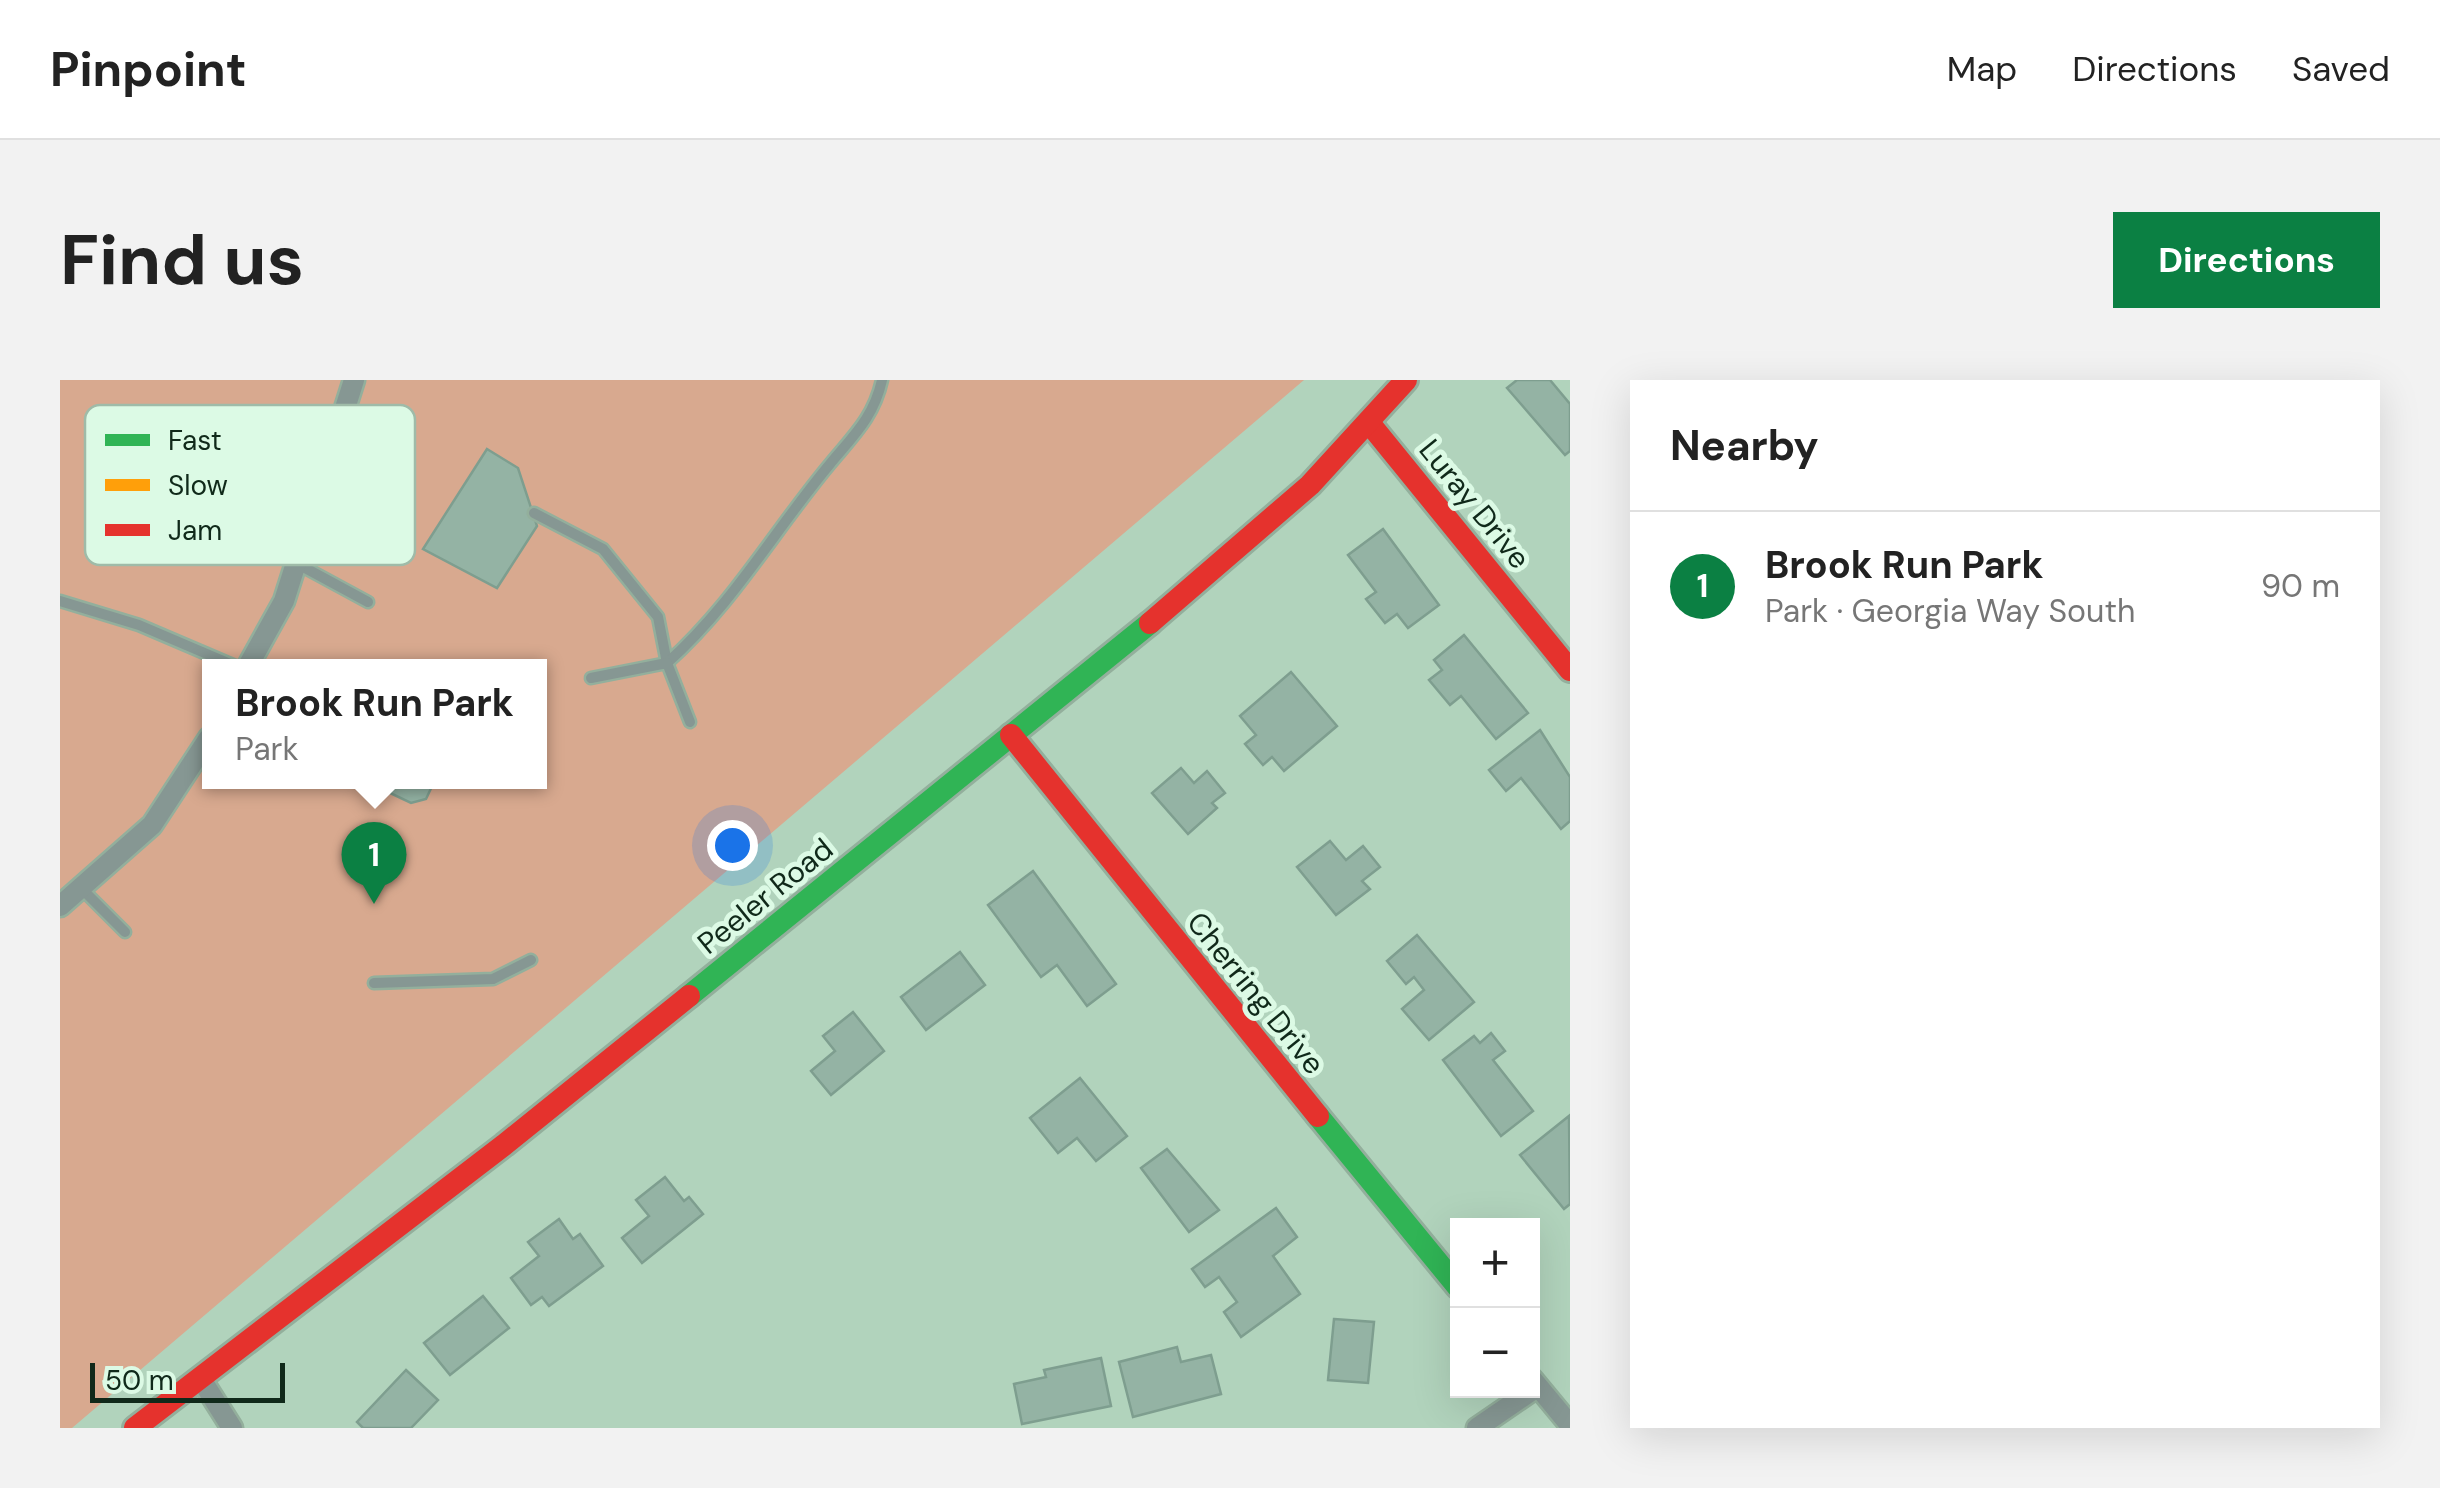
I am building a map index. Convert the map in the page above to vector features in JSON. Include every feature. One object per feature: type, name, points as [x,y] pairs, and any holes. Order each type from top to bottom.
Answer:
[{"type":"street","points":[[346,405],[354,380]]},
{"type":"street","name":"Peeler Road","points":[[135,1428],[504,1145],[1221,566],[1370,424],[1406,380]]},
{"type":"street","name":"Luray Drive","points":[[1370,424],[1570,670]]},
{"type":"street","points":[[252,659],[284,601],[295,565]]},
{"type":"street","name":"Cherring Drive","points":[[1011,735],[1034,770],[1450,1277]]},
{"type":"street","points":[[60,906],[152,825],[202,749]]},
{"type":"street","points":[[201,1380],[232,1428]]},
{"type":"street","points":[[1540,1393],[1570,1425]]},
{"type":"street","points":[[1477,1428],[1517,1398]]},
{"type":"lane","points":[[591,678],[667,663],[704,630],[739,589],[830,464],[858,434],[877,402],[882,380]]},
{"type":"lane","points":[[534,513],[603,550],[658,617],[667,663],[690,722]]},
{"type":"lane","points":[[300,565],[368,602]]},
{"type":"lane","points":[[60,602],[139,625],[219,659]]},
{"type":"lane","points":[[81,888],[125,932]]},
{"type":"lane","points":[[374,983],[493,979],[531,960]]},
{"type":"shaded area","points":[[60,380],[1304,380],[72,1428],[60,1428]]},
{"type":"building","points":[[1517,380],[1550,380],[1570,404],[1570,451],[1565,455],[1507,388]]},
{"type":"building","points":[[487,449],[518,468],[537,526],[497,588],[423,549]]},
{"type":"building","points":[[1383,529],[1439,605],[1408,628],[1397,614],[1385,623],[1366,599],[1376,592],[1348,555]]},
{"type":"building","points":[[1464,635],[1528,713],[1496,739],[1461,696],[1450,705],[1429,680],[1442,670],[1434,660]]},
{"type":"building","points":[[1291,672],[1337,726],[1284,771],[1272,757],[1263,765],[1245,744],[1256,735],[1240,716]]},
{"type":"building","points":[[1540,730],[1570,777],[1570,821],[1561,829],[1521,778],[1506,791],[1489,770]]},
{"type":"building","points":[[1181,768],[1194,783],[1207,771],[1225,793],[1212,803],[1217,808],[1188,834],[1152,793]]},
{"type":"building","points":[[382,789],[431,789],[426,799],[411,803]]},
{"type":"building","points":[[1330,841],[1346,860],[1363,846],[1380,867],[1362,881],[1370,889],[1336,915],[1297,867]]},
{"type":"building","points":[[1033,871],[1116,984],[1087,1006],[1057,965],[1041,977],[988,905]]},
{"type":"building","points":[[1417,935],[1474,1002],[1429,1040],[1402,1009],[1424,990],[1414,977],[1406,984],[1387,961]]},
{"type":"building","points":[[960,952],[985,985],[926,1030],[901,997]]},
{"type":"building","points":[[853,1012],[884,1051],[831,1095],[811,1071],[835,1051],[823,1036]]},
{"type":"building","points":[[1491,1033],[1505,1051],[1493,1060],[1533,1111],[1501,1136],[1443,1060],[1474,1036],[1480,1043]]},
{"type":"building","points":[[1080,1078],[1127,1136],[1096,1161],[1077,1138],[1058,1153],[1030,1118]]},
{"type":"building","points":[[1569,1116],[1570,1204],[1564,1209],[1520,1155]]},
{"type":"building","points":[[1167,1149],[1219,1210],[1189,1232],[1141,1168]]},
{"type":"building","points":[[665,1177],[684,1201],[689,1197],[703,1214],[642,1263],[622,1238],[649,1216],[636,1200]]},
{"type":"building","points":[[1276,1208],[1297,1237],[1273,1256],[1300,1294],[1241,1337],[1224,1312],[1237,1302],[1219,1277],[1205,1287],[1192,1269]]},
{"type":"building","points":[[559,1219],[573,1239],[580,1234],[603,1266],[549,1306],[542,1297],[531,1305],[511,1278],[539,1256],[528,1242]]},
{"type":"building","points":[[483,1296],[509,1328],[450,1375],[424,1343]]},
{"type":"building","points":[[1334,1319],[1374,1322],[1368,1383],[1328,1380]]},
{"type":"building","points":[[1177,1347],[1181,1362],[1211,1355],[1221,1394],[1133,1417],[1119,1362]]},
{"type":"building","points":[[1101,1358],[1111,1406],[1022,1424],[1014,1384],[1046,1377],[1044,1370]]},
{"type":"building","points":[[406,1370],[438,1400],[411,1428],[363,1428],[357,1422]]},
{"type":"traffic: fast","points":[[689,996],[1150,623]]},
{"type":"traffic: fast","points":[[1318,1116],[1450,1277]]},
{"type":"traffic: jam","points":[[1150,623],[1310,485],[1406,380]]},
{"type":"traffic: jam","points":[[1370,424],[1570,670]]},
{"type":"traffic: jam","points":[[1011,735],[1318,1116]]},
{"type":"traffic: jam","points":[[135,1428],[504,1145],[689,996]]},
{"type":"place","name":"Brook Run Park","points":[[374,904]]}]
